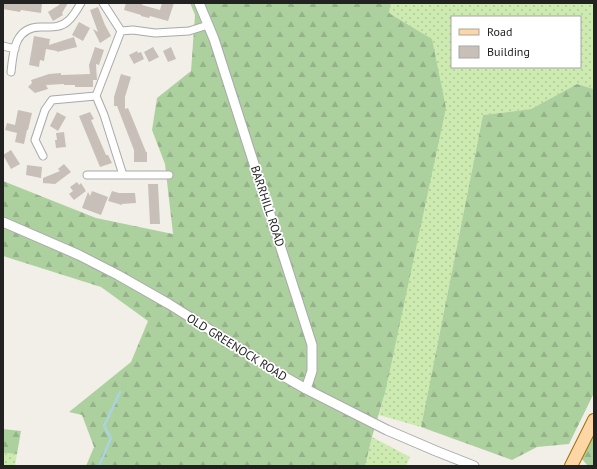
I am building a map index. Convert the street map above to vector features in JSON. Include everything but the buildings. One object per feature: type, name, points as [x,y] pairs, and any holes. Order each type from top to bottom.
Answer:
[{"type":"main road","points":[[564,466],[573,461],[594,420]]},
{"type":"street","points":[[11,72],[13,54],[18,38],[26,29],[36,27],[55,28],[69,21],[81,3]]},
{"type":"street","points":[[103,3],[121,31]]},
{"type":"street","name":"BARRHILL ROAD","points":[[199,3],[214,39],[312,345],[312,371],[306,389]]},
{"type":"street","points":[[121,31],[133,30],[155,33],[189,32],[208,25]]},
{"type":"street","points":[[121,31],[96,96],[104,114],[123,175]]},
{"type":"street","points":[[3,46],[15,49]]},
{"type":"street","points":[[43,156],[36,140],[45,110],[52,100],[96,96]]},
{"type":"street","points":[[87,175],[169,174]]},
{"type":"street","name":"OLD GREENOCK ROAD","points":[[3,222],[118,274],[169,304],[284,377],[306,389],[388,430],[474,466]]},
{"type":"green space","points":[[190,3],[391,3],[389,13],[432,39],[446,108],[385,393],[365,466],[86,466],[94,447],[82,415],[69,412],[131,362],[148,321],[101,287],[3,256],[3,181],[96,218],[173,234],[165,164],[152,130],[157,98],[191,71],[195,15]]},
{"type":"green space","points":[[391,3],[594,3],[594,89],[577,84],[531,109],[483,115],[421,427],[379,415],[385,393],[432,39],[389,13]]},
{"type":"green space","points":[[577,84],[594,89],[594,393],[569,444],[537,447],[512,460],[421,427],[483,115],[531,109]]},
{"type":"green space","points":[[3,429],[21,431],[17,454],[3,453]]},
{"type":"green space","points":[[594,434],[594,466],[588,466],[581,458]]},
{"type":"green space","points":[[372,437],[410,457],[406,466],[365,466]]},
{"type":"green space","points":[[3,453],[17,454],[15,466],[3,466]]},
{"type":"waterway","points":[[99,466],[111,438],[104,426],[120,392]]}]
